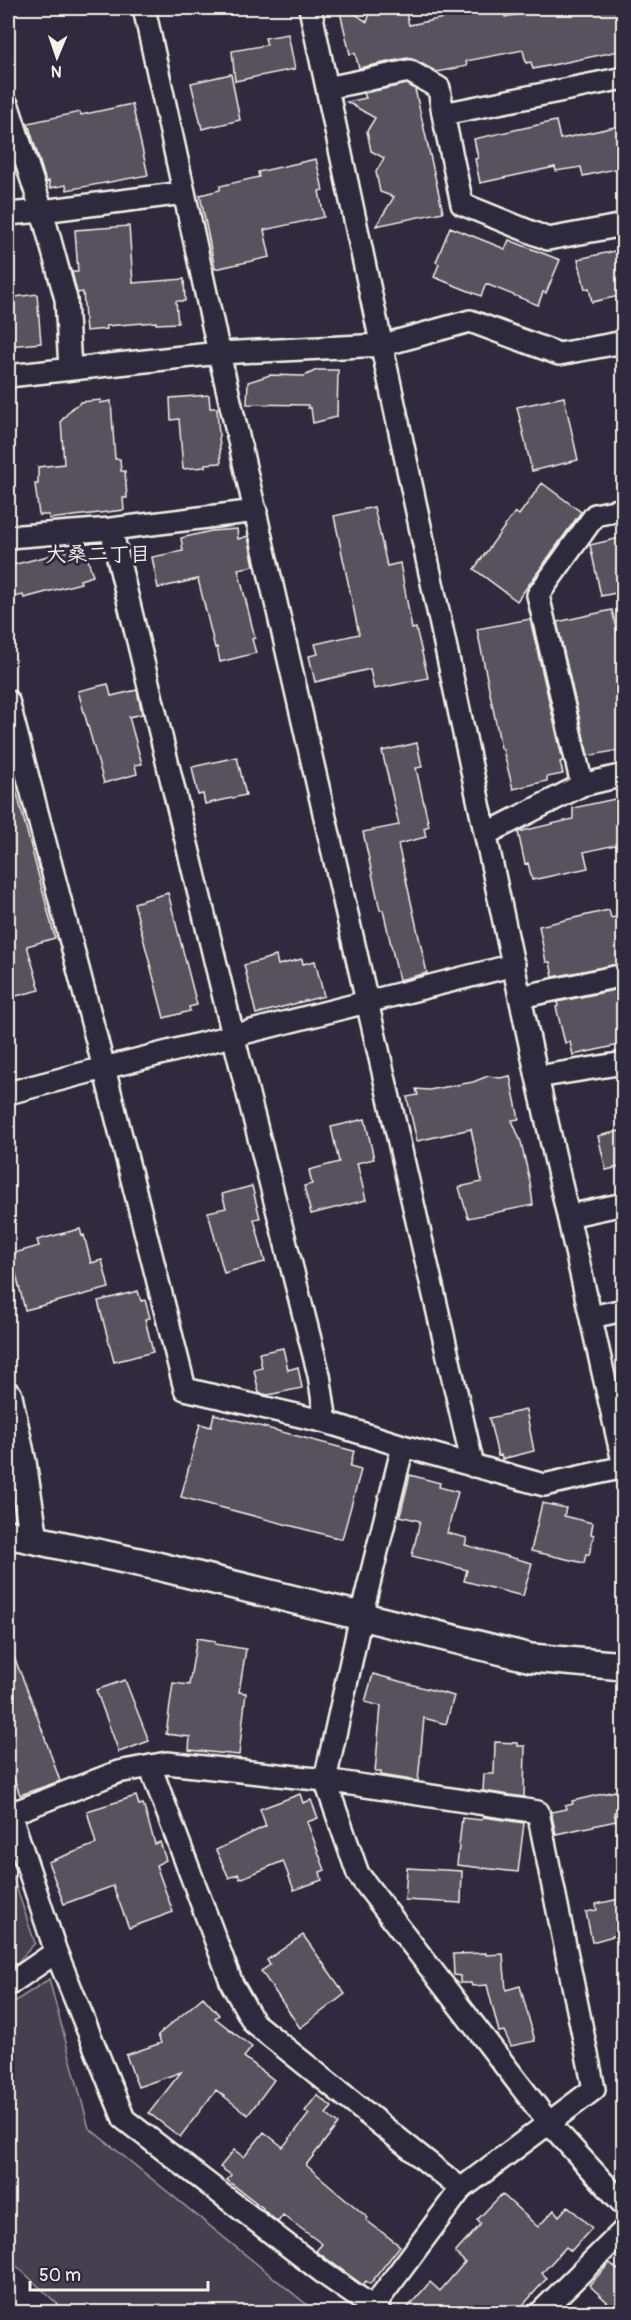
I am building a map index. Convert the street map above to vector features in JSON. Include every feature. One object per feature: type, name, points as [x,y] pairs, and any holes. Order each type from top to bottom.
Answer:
[{"type":"street","points":[[144,8],[219,353],[473,1466]]},
{"type":"street","points":[[8,701],[185,1389],[326,1422],[544,1485],[624,1467],[618,1416],[591,1317],[537,1077],[310,8]]},
{"type":"street","points":[[327,88],[409,71],[439,88],[462,204],[548,239],[624,225]]},
{"type":"street","points":[[443,114],[624,78]]},
{"type":"street","points":[[8,106],[42,211],[66,299],[70,369]]},
{"type":"street","points":[[8,214],[184,193]]},
{"type":"street","points":[[8,376],[219,353],[383,345],[470,321],[559,354],[624,342]]},
{"type":"street","points":[[582,785],[538,595],[595,515],[624,509]]},
{"type":"street","points":[[8,537],[111,529],[256,512]]},
{"type":"street","points":[[111,529],[233,1035],[320,1375],[326,1422]]},
{"type":"street","points":[[486,834],[582,785],[624,775]]},
{"type":"street","points":[[8,1093],[514,965]]},
{"type":"street","points":[[520,997],[624,975]]},
{"type":"street","points":[[537,1077],[624,1063]]},
{"type":"street","points":[[568,1216],[624,1204]]},
{"type":"street","points":[[591,1317],[624,1310]]},
{"type":"street","points":[[8,1396],[22,1462],[34,1539]]},
{"type":"street","points":[[403,1446],[361,1616],[325,1780],[358,1874],[549,2123],[624,2205]]},
{"type":"street","points":[[8,1534],[531,1658],[624,1666]]},
{"type":"street","points":[[167,1763],[325,1780],[538,1812],[594,2089],[461,2189],[376,2310],[326,2275],[124,2119],[56,1952],[9,1811],[118,1772],[150,1766],[167,1763]]},
{"type":"street","points":[[150,1766],[232,1984],[254,2023],[461,2189]]},
{"type":"street","points":[[8,1985],[56,1952]]},
{"type":"street","points":[[541,2313],[624,2230]]},
{"type":"shaded area","points":[[8,1862],[35,1943],[8,1973]]},
{"type":"shaded area","points":[[49,1979],[89,2128],[316,2312],[66,2312],[8,2258],[8,2006]]},
{"type":"building","points":[[339,8],[347,8],[367,22],[372,8],[405,8],[409,25],[449,17],[448,13],[471,8],[474,12],[503,8],[505,17],[552,8],[624,8],[624,50],[533,69],[531,62],[526,63],[523,50],[466,61],[467,66],[437,72],[407,58],[359,68],[355,53],[350,54]]},
{"type":"building","points":[[288,34],[295,69],[235,81],[232,51],[267,45],[265,38]]},
{"type":"building","points":[[231,74],[240,120],[202,129],[191,83]]},
{"type":"building","points":[[407,84],[415,89],[443,212],[376,226],[394,197],[380,192],[376,172],[384,158],[371,151],[367,131],[375,118],[347,102],[366,98],[364,93]]},
{"type":"building","points":[[132,104],[148,175],[67,190],[66,185],[50,188],[49,181],[46,182],[28,123]]},
{"type":"building","points":[[556,121],[560,139],[624,125],[624,167],[583,176],[581,167],[556,171],[555,167],[480,183],[474,139]]},
{"type":"building","points":[[316,159],[323,190],[319,191],[324,217],[264,230],[270,257],[215,269],[200,195],[220,190],[220,186],[259,177],[258,172]]},
{"type":"building","points":[[129,226],[133,283],[184,279],[185,301],[176,301],[178,323],[156,324],[156,322],[106,326],[107,329],[86,331],[83,292],[77,293],[72,272],[78,272],[75,230]]},
{"type":"building","points":[[450,227],[505,249],[509,240],[560,260],[546,293],[543,292],[538,305],[486,284],[481,296],[434,277],[439,264],[436,262]]},
{"type":"building","points":[[624,249],[624,295],[592,302],[589,288],[585,289],[578,259]]},
{"type":"building","points":[[37,294],[41,343],[8,346],[8,298]]},
{"type":"building","points":[[317,370],[338,370],[337,417],[313,423],[311,408],[308,408],[308,405],[247,404],[248,382],[270,375],[304,376]]},
{"type":"building","points":[[209,395],[210,408],[217,408],[221,463],[183,469],[179,419],[171,420],[170,398]]},
{"type":"building","points":[[564,397],[578,460],[532,471],[517,407]]},
{"type":"building","points":[[101,400],[100,403],[111,401],[115,459],[120,459],[121,471],[125,471],[127,498],[123,498],[124,510],[49,519],[49,515],[39,515],[35,484],[38,484],[38,467],[64,464],[61,421],[80,402]]},
{"type":"building","points":[[542,483],[581,512],[517,601],[474,569],[515,512],[519,515]]},
{"type":"building","points":[[374,507],[387,566],[400,563],[412,629],[416,628],[428,678],[374,689],[370,669],[315,682],[309,656],[318,654],[315,644],[359,634],[334,516]]},
{"type":"building","points":[[237,529],[238,539],[248,536],[254,566],[238,569],[255,638],[252,639],[256,653],[220,662],[198,579],[158,588],[152,557],[183,551],[181,538],[211,531]]},
{"type":"building","points":[[624,537],[624,585],[620,586],[621,592],[601,596],[590,545]]},
{"type":"building","points":[[84,547],[93,576],[80,580],[81,583],[24,598],[23,595],[8,598],[8,566]]},
{"type":"building","points":[[612,610],[624,661],[624,749],[588,756],[557,622]]},
{"type":"building","points":[[530,619],[563,761],[560,762],[563,774],[547,777],[547,781],[513,789],[501,748],[477,629]]},
{"type":"building","points":[[108,684],[111,696],[137,690],[142,714],[129,717],[142,764],[135,765],[137,774],[104,783],[78,691]]},
{"type":"building","points":[[417,743],[422,767],[416,768],[429,826],[424,828],[426,837],[398,844],[427,973],[399,980],[383,910],[380,910],[363,832],[399,825],[382,751]]},
{"type":"building","points":[[237,757],[246,795],[205,804],[203,794],[198,795],[192,767]]},
{"type":"building","points":[[14,782],[55,938],[27,946],[40,990],[8,998],[8,783]]},
{"type":"building","points":[[624,797],[624,843],[584,852],[588,868],[532,880],[528,863],[525,864],[518,832],[573,819],[573,808]]},
{"type":"building","points":[[168,893],[197,1005],[189,1007],[190,1011],[164,1018],[134,903]]},
{"type":"building","points":[[609,910],[611,918],[624,915],[624,963],[553,977],[550,962],[546,962],[539,926]]},
{"type":"building","points":[[276,956],[278,965],[302,959],[303,964],[315,961],[324,996],[256,1014],[244,965]]},
{"type":"building","points":[[624,988],[624,1044],[573,1055],[570,1042],[565,1043],[556,1007],[557,1002]]},
{"type":"building","points":[[488,1076],[500,1078],[510,1076],[519,1119],[512,1120],[521,1142],[533,1205],[468,1218],[459,1187],[482,1182],[471,1129],[417,1141],[407,1097],[418,1095],[416,1089],[429,1090],[473,1082]]},
{"type":"building","points":[[365,1119],[374,1159],[357,1163],[366,1200],[311,1214],[304,1186],[312,1184],[309,1170],[339,1162],[331,1127]]},
{"type":"building","points":[[624,1130],[624,1166],[606,1170],[598,1136]]},
{"type":"building","points":[[252,1186],[260,1218],[254,1219],[265,1262],[224,1273],[208,1212],[226,1208],[222,1194]]},
{"type":"building","points":[[80,1229],[82,1236],[84,1235],[91,1263],[102,1260],[109,1288],[25,1310],[11,1254],[39,1246],[37,1240]]},
{"type":"building","points":[[138,1291],[141,1301],[145,1300],[150,1318],[145,1319],[153,1352],[114,1362],[98,1301]]},
{"type":"building","points":[[283,1348],[288,1370],[298,1367],[302,1388],[268,1395],[259,1393],[254,1370],[262,1368],[259,1353]]},
{"type":"building","points":[[526,1410],[534,1451],[502,1459],[501,1455],[498,1456],[489,1418]]},
{"type":"building","points":[[214,1414],[354,1451],[350,1467],[361,1470],[342,1539],[181,1497],[200,1424],[211,1427]]},
{"type":"building","points":[[410,1475],[440,1483],[439,1487],[458,1492],[447,1533],[467,1538],[465,1545],[532,1563],[523,1596],[464,1581],[467,1570],[412,1556],[420,1521],[400,1516]]},
{"type":"building","points":[[542,1503],[566,1508],[564,1516],[593,1523],[591,1534],[594,1535],[589,1555],[586,1554],[584,1563],[531,1551]]},
{"type":"building","points":[[197,1638],[215,1641],[215,1644],[246,1649],[239,1692],[246,1693],[239,1755],[189,1750],[190,1737],[166,1734],[173,1683],[189,1685]]},
{"type":"building","points":[[8,1642],[60,1781],[20,1795],[14,1779],[8,1781]]},
{"type":"building","points":[[373,1674],[454,1696],[446,1724],[424,1718],[418,1781],[375,1772],[381,1706],[365,1702]]},
{"type":"building","points":[[125,1680],[149,1741],[119,1752],[96,1690]]},
{"type":"building","points":[[495,1742],[518,1743],[518,1746],[525,1746],[524,1797],[483,1791],[484,1774],[494,1774]]},
{"type":"building","points":[[624,1789],[624,1810],[614,1812],[616,1821],[556,1834],[551,1812],[566,1809],[565,1806],[573,1804],[572,1801]]},
{"type":"building","points":[[300,1794],[303,1803],[311,1800],[318,1818],[307,1822],[325,1870],[320,1872],[322,1880],[294,1890],[283,1861],[240,1879],[238,1874],[229,1878],[216,1850],[266,1826],[260,1809]]},
{"type":"building","points":[[136,1796],[139,1805],[143,1804],[155,1844],[160,1842],[166,1860],[156,1865],[173,1912],[129,1928],[113,1886],[64,1904],[48,1862],[96,1844],[87,1811]]},
{"type":"building","points":[[483,1817],[524,1823],[518,1872],[457,1865],[462,1818],[482,1820]]},
{"type":"building","points":[[407,1868],[462,1871],[461,1903],[405,1900]]},
{"type":"building","points":[[624,1898],[624,1933],[592,1942],[586,1912],[597,1910],[596,1904]]},
{"type":"building","points":[[303,1935],[345,1994],[300,2028],[261,1971],[270,1965],[267,1960]]},
{"type":"building","points":[[486,1953],[486,1955],[503,1954],[506,1990],[520,1986],[535,2041],[511,2046],[504,2031],[499,2032],[487,1985],[472,1986],[471,1983],[460,1983],[460,1976],[454,1975],[453,1954]]},
{"type":"building","points":[[203,1997],[219,2015],[215,2018],[252,2047],[244,2057],[274,2080],[248,2115],[216,2090],[180,2137],[149,2113],[181,2072],[138,2087],[126,2055],[161,2043],[158,2035]]},
{"type":"building","points":[[317,2095],[332,2107],[326,2114],[338,2124],[306,2165],[368,2218],[366,2220],[400,2246],[370,2284],[366,2281],[363,2285],[316,2251],[322,2244],[283,2215],[278,2222],[227,2180],[231,2175],[220,2167],[234,2150],[244,2157],[264,2132],[283,2147],[309,2114],[305,2111]]},
{"type":"building","points":[[502,2194],[538,2227],[554,2210],[559,2216],[568,2206],[592,2228],[571,2251],[566,2247],[542,2273],[547,2278],[516,2313],[403,2313],[430,2282],[440,2291],[465,2262],[455,2253],[481,2224],[477,2220]]},
{"type":"building","points":[[610,2263],[624,2275],[624,2313],[619,2313],[589,2285]]},
{"type":"district","name":"大桑二丁目","points":[[98,554]]}]
